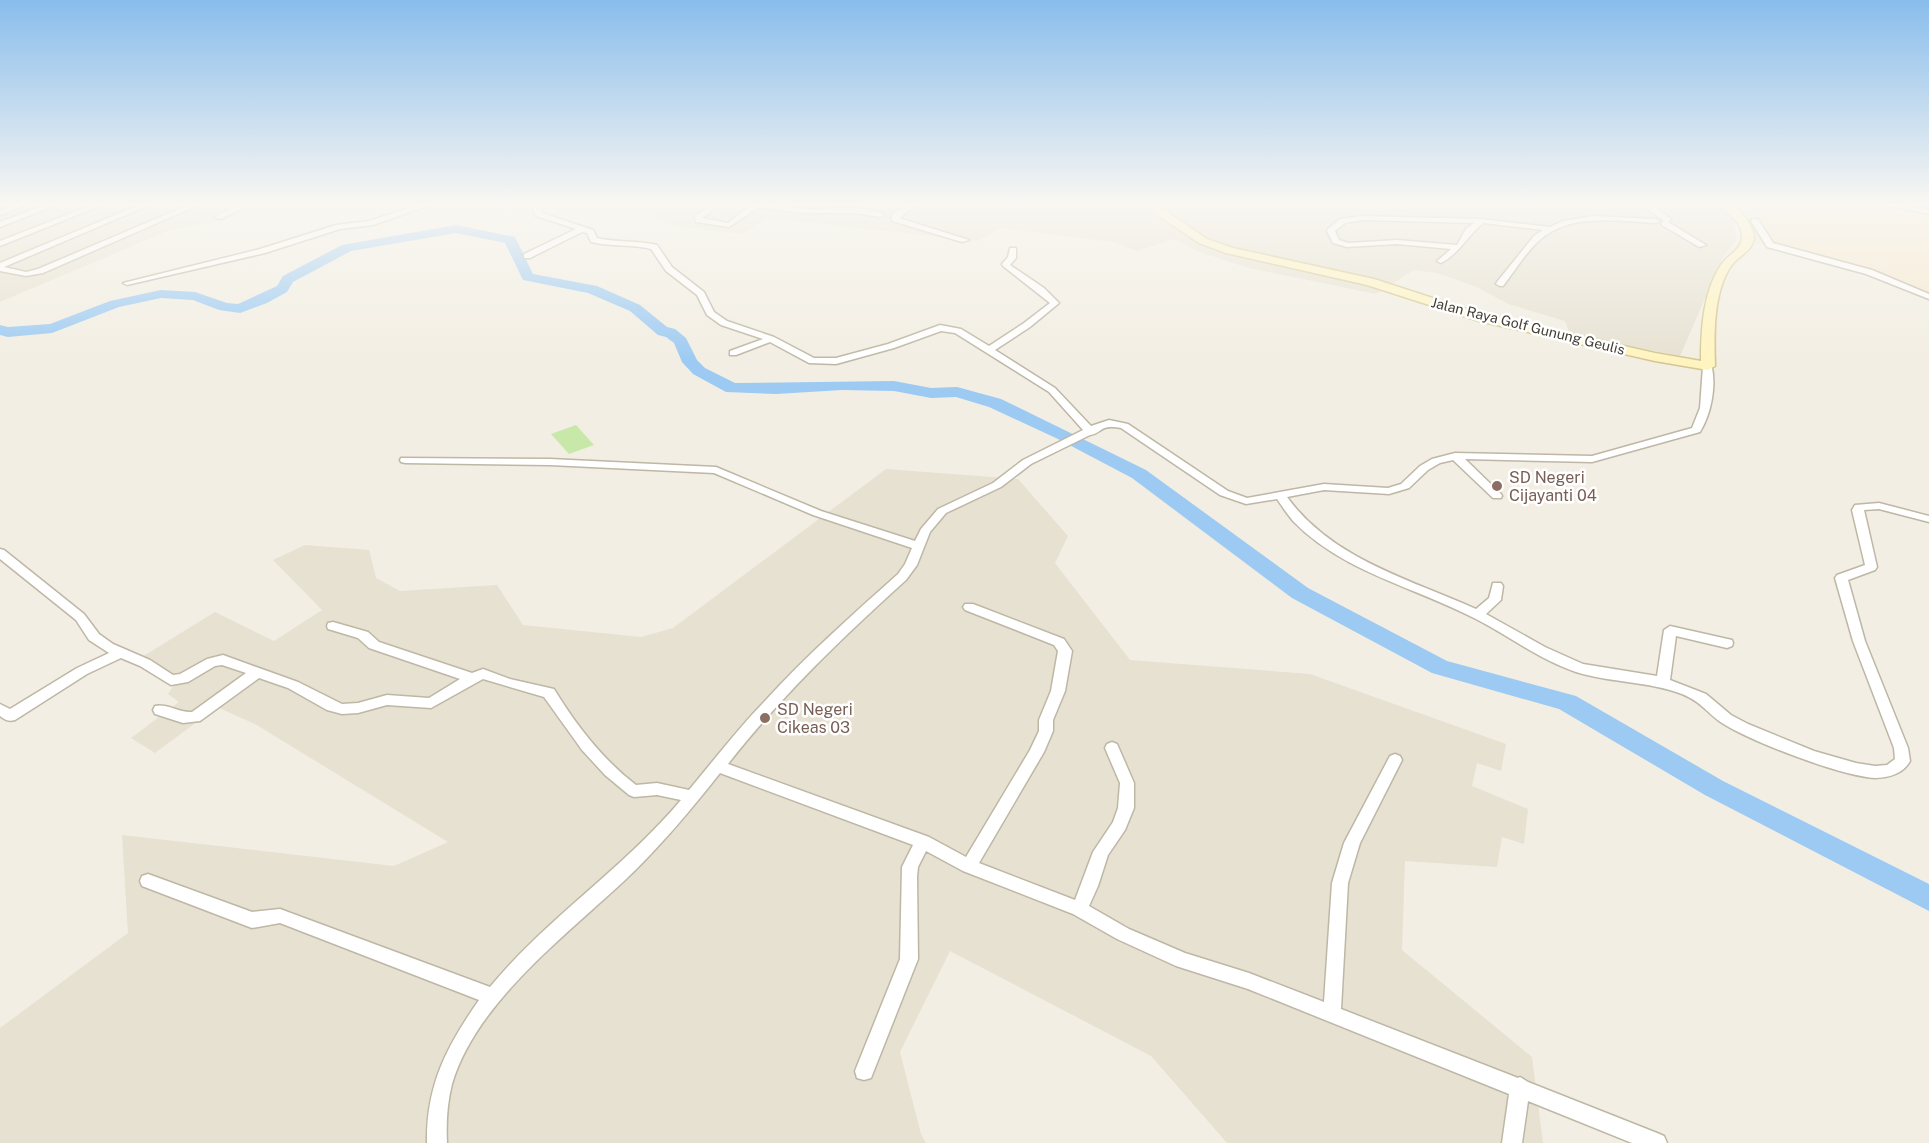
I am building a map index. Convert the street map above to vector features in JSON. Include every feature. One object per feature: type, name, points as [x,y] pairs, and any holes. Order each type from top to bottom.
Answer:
[{"type":"main road","name":"Jalan Raya Golf Gunung Geulis","points":[[1254,256],[1353,278],[1479,317],[1655,357],[1708,366]]},
{"type":"main road","points":[[1708,366],[1707,331],[1719,282],[1727,263],[1734,256]]},
{"type":"street","points":[[0,267],[25,256]]},
{"type":"street","points":[[0,267],[26,274],[40,271],[74,256]]},
{"type":"street","points":[[127,283],[239,256]]},
{"type":"street","points":[[661,256],[669,268],[701,294],[710,313],[724,323],[771,339],[819,362],[836,361],[891,346],[940,328],[958,331],[1052,390],[1086,433]]},
{"type":"street","points":[[989,350],[1055,303],[1005,264],[1012,256]]},
{"type":"street","points":[[1441,261],[1446,256]]},
{"type":"street","points":[[1500,284],[1522,256]]},
{"type":"street","points":[[1812,256],[1869,272],[1929,297]]},
{"type":"street","points":[[733,353],[771,339]]},
{"type":"street","points":[[437,1143],[435,1118],[446,1074],[469,1030],[494,997],[541,943],[641,854],[794,679],[902,577],[931,522],[942,511],[997,485],[1027,462],[1109,423],[1124,426],[1161,448],[1230,497],[1246,501],[1324,487],[1389,491],[1405,486],[1424,468],[1436,461],[1455,456],[1592,459],[1685,435],[1696,430],[1701,423],[1705,407],[1708,366]]},
{"type":"street","points":[[1455,456],[1497,496]]},
{"type":"street","points":[[405,460],[550,462],[716,470],[817,513],[919,546]]},
{"type":"street","points":[[1280,495],[1286,507],[1298,519],[1341,553],[1415,589],[1478,615],[1578,668],[1663,682],[1704,699],[1729,720],[1773,741],[1864,770],[1887,772],[1903,760],[1901,748],[1859,641],[1840,579],[1870,567],[1859,517],[1859,507],[1879,506],[1929,519]]},
{"type":"street","points":[[0,553],[80,617],[94,636],[120,653],[145,663],[171,680],[183,679],[217,660],[228,661],[292,685],[342,709],[358,708],[387,700],[432,703],[472,678],[487,675],[508,683],[549,693],[559,709],[620,781],[634,791],[651,787],[668,789],[693,797]]},
{"type":"street","points":[[1478,615],[1495,600],[1497,586]]},
{"type":"street","points":[[969,607],[1059,642],[1065,651],[1058,691],[1046,720],[1046,731],[1037,752],[969,866]]},
{"type":"street","points":[[333,626],[363,635],[374,645],[472,678]]},
{"type":"street","points":[[1663,682],[1670,630],[1727,643]]},
{"type":"street","points":[[3,715],[82,671],[120,653]]},
{"type":"street","points":[[160,710],[183,718],[195,717],[258,672]]},
{"type":"street","points":[[1078,909],[1090,886],[1101,852],[1120,825],[1126,808],[1127,783],[1112,748]]},
{"type":"street","points":[[1332,1013],[1340,883],[1352,843],[1395,760]]},
{"type":"street","points":[[718,766],[923,842],[969,866],[1078,909],[1123,934],[1182,960],[1249,981],[1658,1143]]},
{"type":"street","points":[[864,1071],[909,959],[910,867],[923,842]]},
{"type":"street","points":[[148,881],[252,920],[262,921],[274,915],[283,917],[494,997]]},
{"type":"street","points":[[1512,1143],[1520,1087]]},
{"type":"shaded area","points":[[0,256],[108,256],[0,302]]},
{"type":"shaded area","points":[[1212,256],[1724,256],[1680,356],[1570,334],[1565,321],[1508,304],[1477,287],[1437,273],[1414,270],[1376,294],[1249,268]]},
{"type":"shaded area","points":[[1806,256],[1929,256],[1929,299],[1872,274]]},
{"type":"shaded area","points":[[886,469],[1018,479],[1068,536],[1055,563],[1130,660],[1310,674],[1506,744],[1501,771],[1477,763],[1472,786],[1528,809],[1524,844],[1502,837],[1497,867],[1405,861],[1402,950],[1532,1057],[1543,1143],[1227,1143],[1151,1056],[950,951],[900,1052],[921,1134],[926,1143],[0,1143],[0,1028],[128,933],[122,835],[394,866],[448,842],[255,724],[217,707],[155,753],[131,738],[179,702],[168,694],[179,678],[142,657],[215,612],[274,641],[322,610],[273,560],[305,545],[369,550],[376,578],[400,591],[497,585],[523,625],[641,637],[673,628]]},
{"type":"green space","points":[[576,425],[594,445],[569,454],[551,434]]},
{"type":"waterway","points":[[0,330],[8,332],[52,328],[115,304],[161,294],[195,296],[224,307],[240,309],[282,289],[288,279],[331,256]]},
{"type":"waterway","points":[[518,256],[528,277],[592,289],[635,308],[663,332],[670,332],[681,341],[690,362],[699,371],[732,388],[894,386],[931,393],[957,392],[995,403],[1064,435],[1139,474],[1300,593],[1440,667],[1567,702],[1714,788],[1929,898]]},
{"type":"place","name":"SD Negeri Cijayanti 04","points":[[1497,486]]},
{"type":"place","name":"SD Negeri Cikeas 03","points":[[765,718]]}]
